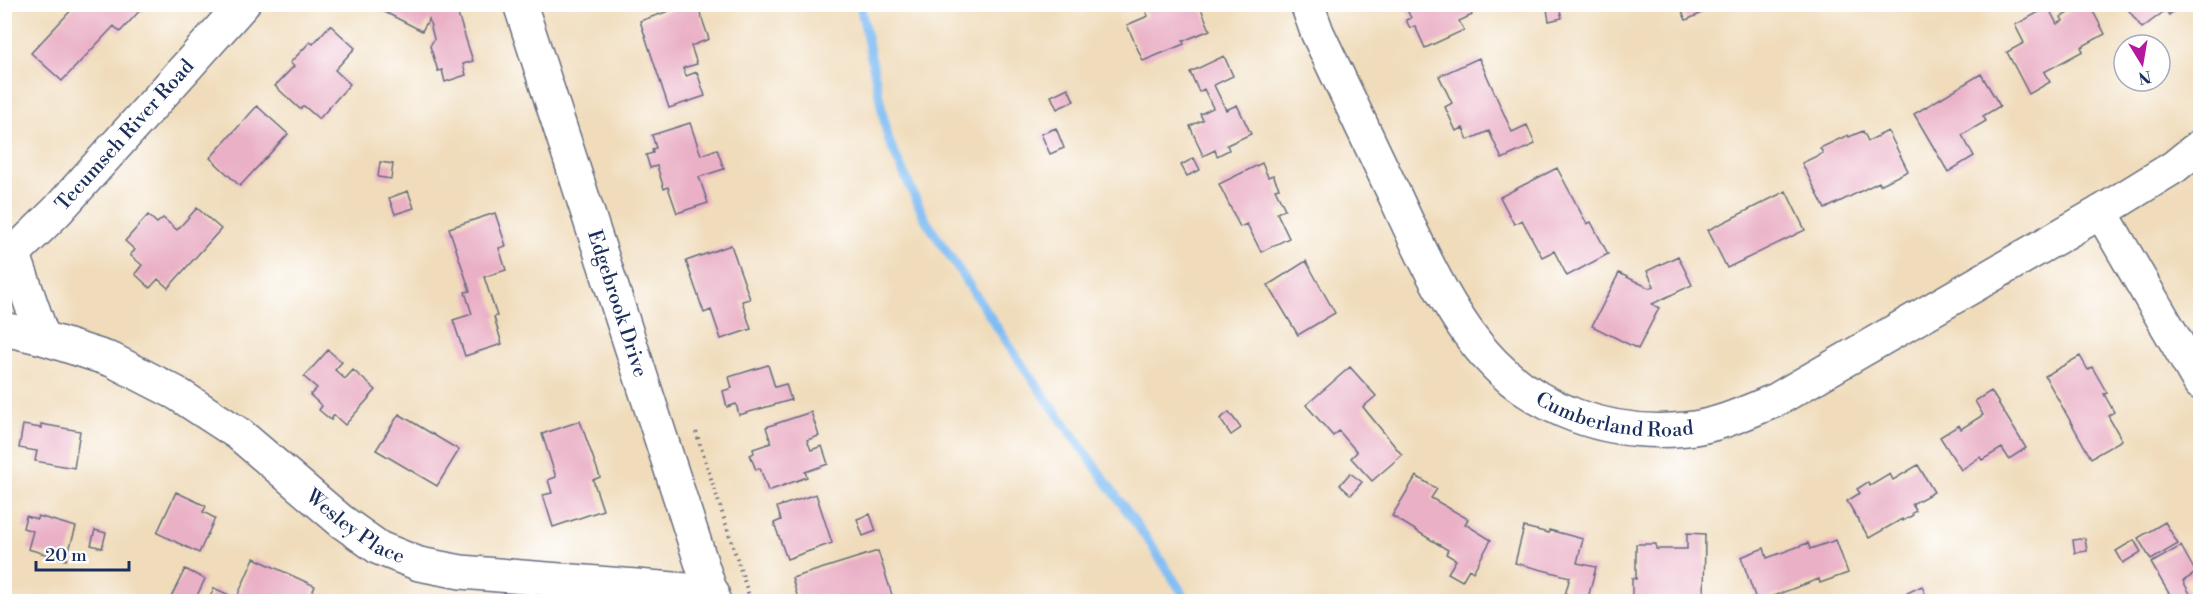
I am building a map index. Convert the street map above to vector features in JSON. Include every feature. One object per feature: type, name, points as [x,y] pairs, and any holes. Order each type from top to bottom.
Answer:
[{"type":"street","name":"Tecumseh River Road","points":[[9,259],[65,202],[243,4]]},
{"type":"street","name":"Edgebrook Drive","points":[[520,4],[713,597]]},
{"type":"street","name":"Cumberland Road","points":[[1306,4],[1317,32],[1418,244],[1454,310],[1484,353],[1513,382],[1547,404],[1591,422],[1642,430],[1687,429],[1729,420],[1776,400],[2100,212],[2174,167],[2200,146]]},
{"type":"street","points":[[2100,212],[2200,383]]},
{"type":"street","points":[[9,259],[43,338]]},
{"type":"street","name":"Wesley Place","points":[[4,329],[43,338],[112,360],[176,393],[239,434],[341,521],[379,548],[419,564],[462,572],[713,597]]},
{"type":"building","points":[[77,4],[146,4],[120,32],[114,26],[62,81],[31,53]]},
{"type":"building","points":[[689,4],[697,4],[709,39],[691,46],[697,64],[683,68],[686,76],[697,72],[705,96],[669,108],[640,21]]},
{"type":"building","points":[[1147,4],[1199,4],[1210,30],[1143,61],[1127,25],[1148,16],[1144,6]]},
{"type":"building","points":[[1404,4],[1468,4],[1472,15],[1459,21],[1464,30],[1425,48],[1415,26],[1410,28],[1406,20],[1411,18]]},
{"type":"building","points":[[1696,4],[1700,14],[1686,20],[1681,9]]},
{"type":"building","points":[[2066,4],[2089,4],[2105,34],[2081,47],[2083,51],[2044,72],[2050,82],[2029,94],[2007,52],[2024,43],[2015,25],[2048,7],[2057,24],[2063,21],[2061,17],[2070,12]]},
{"type":"building","points":[[2124,4],[2182,4],[2169,15],[2166,10],[2142,28]]},
{"type":"building","points":[[371,5],[455,5],[473,61],[463,64],[466,75],[445,82],[442,70],[438,71],[430,46],[434,39],[429,19],[422,31]]},
{"type":"building","points":[[1559,6],[1562,18],[1549,21],[1547,9]]},
{"type":"building","points":[[330,25],[355,48],[335,70],[350,84],[319,119],[304,106],[300,109],[275,86],[294,66],[290,63],[310,42],[313,44]]},
{"type":"building","points":[[1224,56],[1233,76],[1214,85],[1226,110],[1237,105],[1251,134],[1227,145],[1229,150],[1217,156],[1215,150],[1203,156],[1190,126],[1203,120],[1200,114],[1213,108],[1204,89],[1199,92],[1190,72]]},
{"type":"building","points":[[1479,58],[1512,132],[1527,125],[1535,144],[1502,159],[1489,131],[1468,140],[1463,128],[1456,131],[1445,107],[1452,103],[1439,76]]},
{"type":"building","points":[[1981,74],[2000,106],[1983,116],[1986,121],[1962,135],[1974,156],[1948,172],[1914,114]]},
{"type":"building","points":[[1068,88],[1074,101],[1057,109],[1051,96]]},
{"type":"building","points":[[257,106],[288,134],[240,186],[210,158]]},
{"type":"building","points":[[690,123],[701,155],[717,149],[724,169],[699,177],[708,203],[677,213],[668,187],[664,189],[657,166],[650,168],[646,155],[653,153],[652,149],[656,148],[652,135]]},
{"type":"building","points":[[1056,128],[1064,148],[1050,154],[1041,134]]},
{"type":"building","points":[[1863,131],[1868,141],[1888,131],[1908,171],[1880,185],[1879,182],[1825,209],[1802,163],[1823,153],[1820,148]]},
{"type":"building","points":[[1194,158],[1200,170],[1187,176],[1181,165]]},
{"type":"building","points":[[380,162],[393,164],[391,179],[378,177]]},
{"type":"building","points":[[1262,163],[1268,177],[1273,175],[1279,188],[1275,189],[1285,209],[1277,213],[1289,238],[1261,252],[1247,224],[1240,227],[1219,184]]},
{"type":"building","points":[[1557,168],[1587,224],[1591,222],[1608,254],[1567,276],[1554,251],[1542,257],[1522,220],[1514,224],[1500,197]]},
{"type":"building","points":[[408,191],[414,208],[395,214],[389,198]]},
{"type":"building","points":[[1786,191],[1805,230],[1727,268],[1708,230]]},
{"type":"building","points":[[197,208],[221,229],[168,288],[158,279],[150,288],[135,274],[142,265],[130,255],[135,250],[125,241],[148,215],[157,223],[163,218],[177,230]]},
{"type":"building","points":[[495,213],[506,246],[499,248],[506,270],[484,277],[497,316],[494,317],[502,344],[465,356],[453,320],[472,314],[465,292],[470,291],[449,228]]},
{"type":"building","points":[[731,245],[750,299],[742,301],[751,329],[721,339],[711,310],[704,313],[686,261]]},
{"type":"building","points":[[1678,256],[1692,285],[1652,304],[1659,308],[1638,349],[1592,326],[1619,273],[1649,288],[1654,286],[1647,271]]},
{"type":"building","points":[[1306,261],[1335,313],[1298,335],[1268,285]]},
{"type":"building","points":[[328,350],[342,362],[335,370],[345,379],[353,370],[376,390],[345,425],[334,415],[331,420],[319,410],[322,406],[310,395],[317,388],[304,377]]},
{"type":"building","points":[[2080,356],[2088,370],[2092,367],[2107,393],[2104,394],[2114,412],[2108,416],[2122,440],[2091,458],[2045,376]]},
{"type":"building","points":[[768,365],[775,387],[786,384],[791,400],[739,415],[736,404],[727,407],[723,391],[732,388],[729,377]]},
{"type":"building","points":[[1350,367],[1376,396],[1363,407],[1402,455],[1372,481],[1351,458],[1357,452],[1339,431],[1333,436],[1306,405]]},
{"type":"building","points":[[1991,391],[2026,448],[2009,459],[2002,448],[1982,460],[1980,457],[1961,470],[1940,437],[1959,425],[1961,429],[1983,415],[1975,401]]},
{"type":"building","points":[[811,412],[819,436],[807,440],[811,450],[822,446],[828,464],[805,472],[807,477],[768,491],[760,468],[756,470],[750,455],[754,453],[753,449],[771,443],[766,427]]},
{"type":"building","points":[[1229,412],[1241,428],[1231,435],[1220,419]]},
{"type":"building","points":[[399,414],[459,450],[437,486],[376,450]]},
{"type":"building","points":[[580,421],[600,477],[593,480],[603,510],[553,527],[543,495],[552,493],[548,480],[556,477],[542,434]]},
{"type":"building","points":[[41,424],[80,431],[74,468],[35,461],[37,451],[19,448],[23,425],[41,428]]},
{"type":"building","points":[[1918,465],[1934,492],[1912,504],[1916,511],[1912,513],[1913,515],[1869,538],[1847,501],[1860,493],[1857,489],[1868,482],[1870,486],[1890,474],[1893,480]]},
{"type":"building","points":[[1350,473],[1362,482],[1351,495],[1340,485]]},
{"type":"building","points":[[1416,476],[1437,489],[1431,498],[1468,519],[1465,524],[1491,540],[1473,572],[1469,569],[1462,581],[1448,573],[1456,560],[1446,554],[1448,550],[1392,516]]},
{"type":"building","points":[[176,492],[206,506],[203,512],[215,518],[199,553],[157,533]]},
{"type":"building","points":[[816,494],[832,543],[787,559],[774,523],[781,520],[777,507]]},
{"type":"building","points":[[870,514],[876,531],[863,536],[857,519]]},
{"type":"building","points":[[26,516],[37,519],[38,516],[76,527],[66,560],[28,549],[33,531],[23,528]]},
{"type":"building","points":[[2165,522],[2178,544],[2151,560],[2138,538]]},
{"type":"building","points":[[1524,527],[1549,533],[1549,530],[1583,539],[1577,563],[1596,567],[1587,602],[1567,602],[1568,596],[1565,595],[1570,577],[1515,563]]},
{"type":"building","points":[[95,530],[106,533],[102,548],[91,545]]},
{"type":"building","points":[[1687,533],[1705,534],[1704,599],[1686,599],[1686,602],[1632,602],[1632,578],[1636,579],[1636,544],[1656,544],[1656,549],[1687,549]]},
{"type":"building","points":[[2085,538],[2087,551],[2075,553],[2073,540]]},
{"type":"building","points":[[1836,540],[1848,573],[1820,583],[1819,579],[1757,602],[1741,557],[1764,548],[1767,558],[1808,543],[1810,549]]},
{"type":"building","points":[[2134,540],[2141,552],[2123,563],[2116,551]]},
{"type":"building","points":[[2181,546],[2196,573],[2183,581],[2194,601],[2200,597],[2200,602],[2174,602],[2151,563]]},
{"type":"building","points":[[878,551],[893,598],[883,602],[799,602],[792,578]]},
{"type":"building","points":[[254,558],[315,586],[308,602],[248,602],[237,597]]},
{"type":"building","points":[[185,569],[205,579],[194,602],[176,602],[170,599]]},
{"type":"building","points":[[1922,586],[1928,601],[1911,602],[1907,593]]},
{"type":"building","points":[[214,588],[244,602],[208,602]]},
{"type":"waterway","points":[[860,4],[888,139],[925,219],[1025,369],[1150,543],[1188,602]]}]
